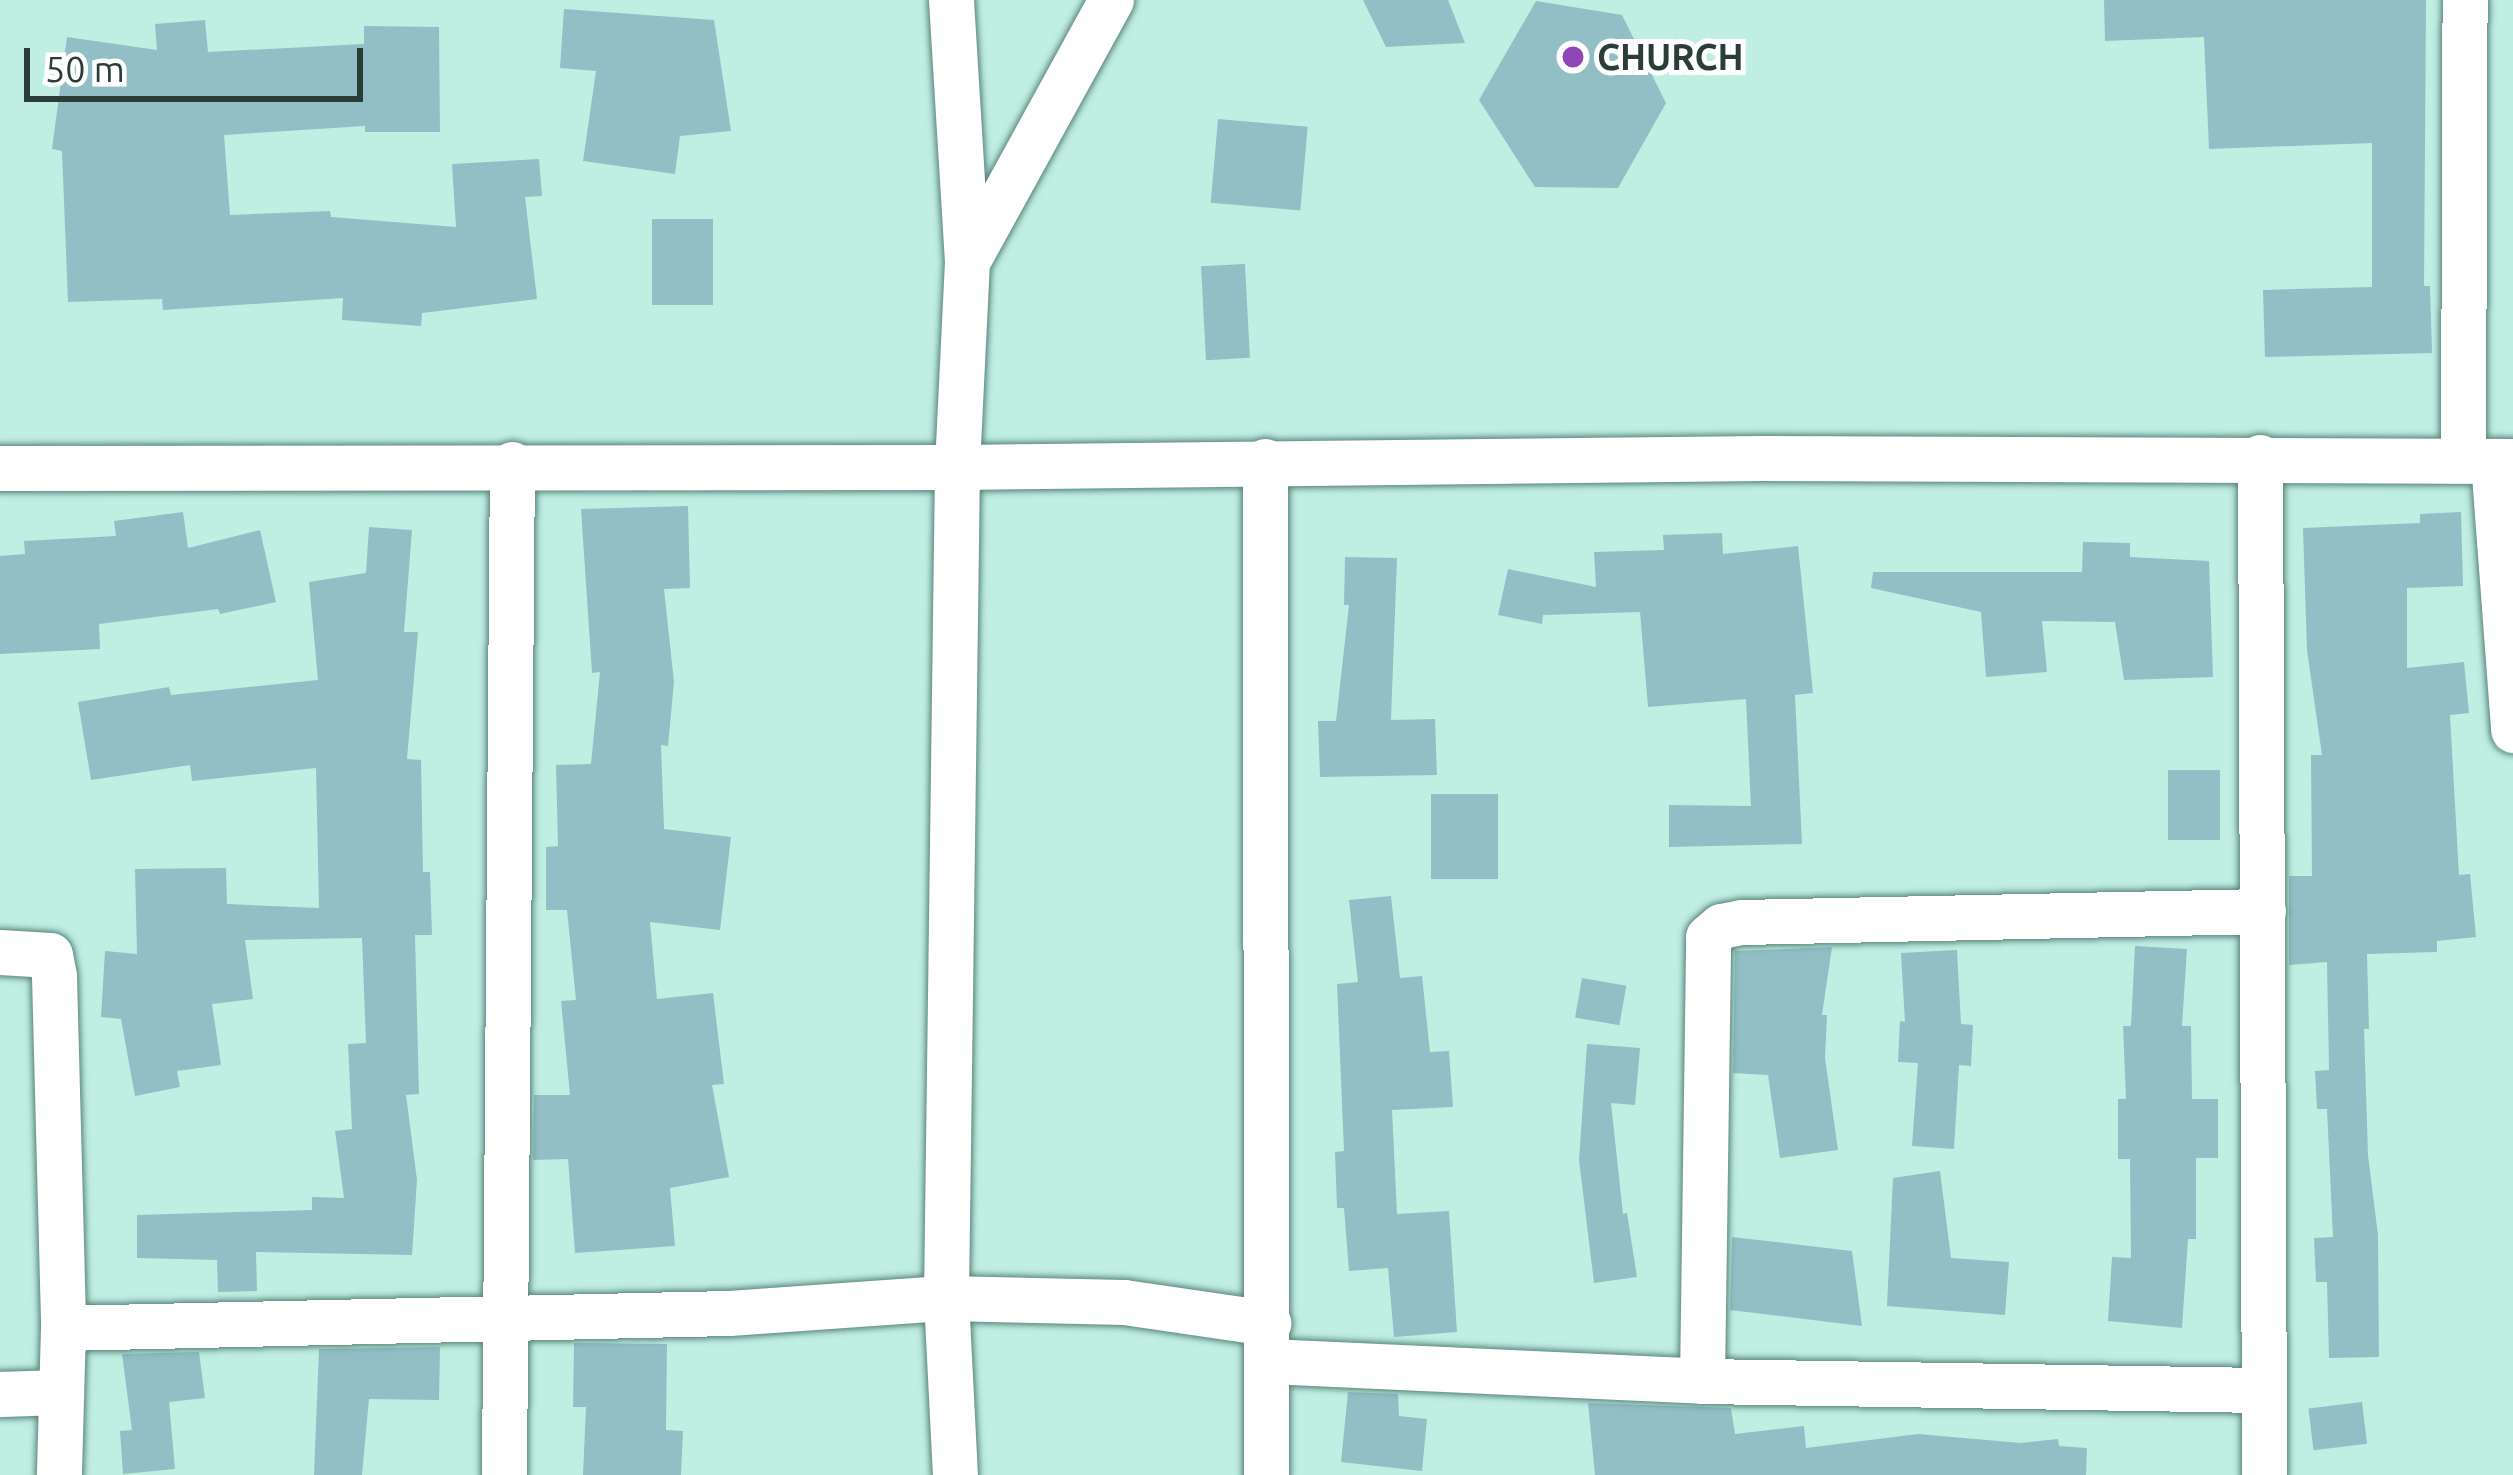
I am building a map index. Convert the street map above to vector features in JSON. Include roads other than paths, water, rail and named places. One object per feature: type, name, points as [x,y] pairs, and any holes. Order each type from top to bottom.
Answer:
[{"type":"street","points":[[951,0],[967,261],[957,467],[946,1298],[955,1475]]},
{"type":"street","points":[[967,261],[1111,0]]},
{"type":"street","points":[[2464,0],[2490,460],[2513,730]]},
{"type":"street","points":[[2260,458],[2264,1475]]},
{"type":"street","points":[[0,468],[2490,460]]},
{"type":"street","points":[[1265,461],[1266,1475]]},
{"type":"street","points":[[504,1475],[512,464]]},
{"type":"street","points":[[1702,1381],[1708,937],[1721,926],[2264,911]]},
{"type":"street","points":[[0,952],[50,955],[54,976],[63,1328],[59,1475]]},
{"type":"street","points":[[63,1328],[729,1313],[946,1298],[1124,1301],[1268,1342],[1702,1381],[2264,1390]]},
{"type":"street","points":[[0,1394],[59,1392]]},
{"type":"place","name":"CHURCH","points":[[1573,57]]}]
